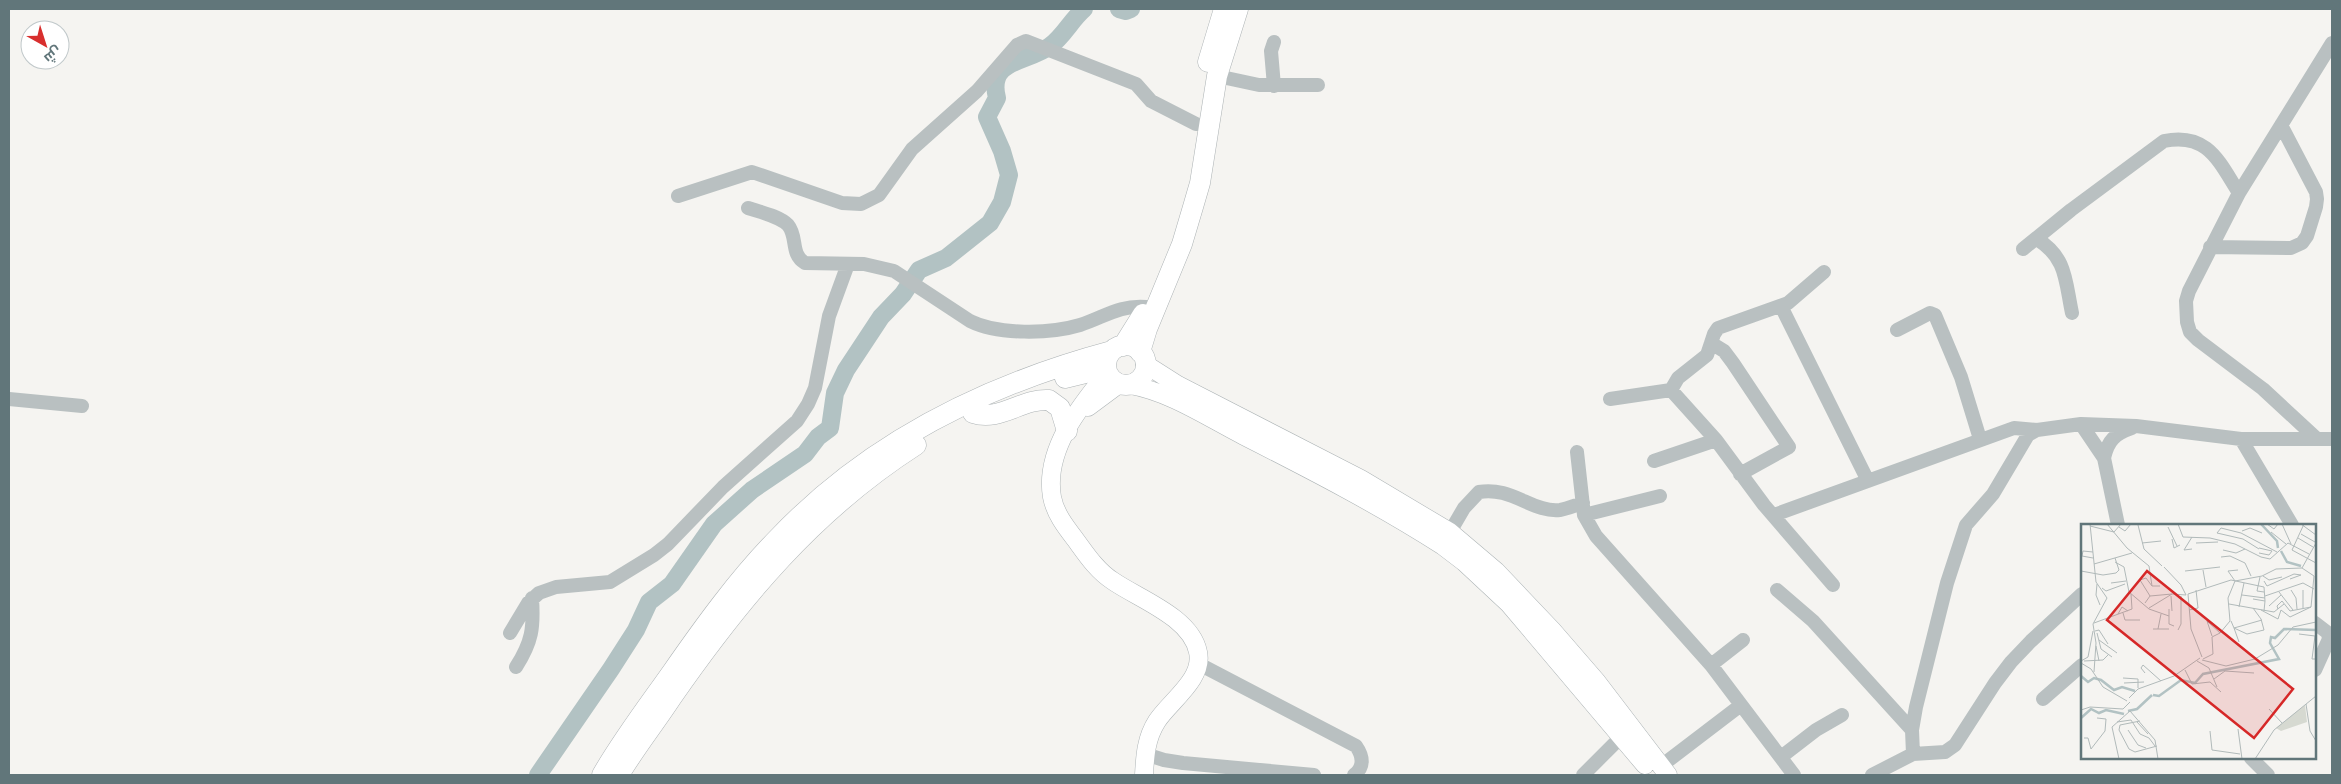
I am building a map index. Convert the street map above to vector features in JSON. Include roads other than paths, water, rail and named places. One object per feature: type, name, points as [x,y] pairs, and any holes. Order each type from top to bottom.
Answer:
[{"type":"highway","points":[[1123,365],[1175,226],[1189,167],[1206,67],[1215,32],[1224,9]]},
{"type":"highway","points":[[619,775],[694,666],[749,594],[778,560],[841,499],[878,470],[923,440],[973,413],[1043,385],[1123,365],[1147,330],[1182,244],[1200,183],[1217,76],[1238,9]]},
{"type":"highway","points":[[602,775],[680,661],[739,582],[777,538],[833,486],[894,442],[959,406],[1040,373],[1123,365]]},
{"type":"highway","points":[[973,413],[992,416],[1037,401],[1049,400],[1060,408],[1070,425]]},
{"type":"main road","points":[[1123,365],[1085,400],[1070,425],[1058,451],[1051,476],[1052,498],[1062,521],[1101,572],[1112,581],[1174,619],[1192,636],[1199,653],[1196,672],[1157,720],[1149,736],[1145,754],[1144,775]]},
{"type":"main road","points":[[1123,365],[1178,385],[1361,479],[1496,571],[1552,630],[1597,682],[1661,772]]},
{"type":"main road","points":[[1123,365],[1148,389],[1172,398],[1304,467],[1442,533],[1464,562],[1509,604],[1622,736],[1661,772]]},
{"type":"street","points":[[678,196],[752,172],[842,203],[855,205],[868,202],[883,190],[924,137],[977,91],[1017,45],[1026,42],[1038,44],[1077,62],[1136,84],[1150,101],[1196,124]]},
{"type":"street","points":[[1274,42],[1271,51],[1274,86]]},
{"type":"street","points":[[2317,439],[2263,390],[2190,332],[2186,317],[2186,301],[2210,247],[2239,193],[2332,43]]},
{"type":"street","points":[[1217,76],[1259,85],[1318,85]]},
{"type":"street","points":[[2210,247],[2291,248],[2305,240],[2316,207],[2316,192],[2280,125]]},
{"type":"street","points":[[2023,249],[2070,210],[2164,141],[2177,138],[2204,145],[2214,154],[2239,193]]},
{"type":"street","points":[[748,208],[781,220],[788,225],[793,235],[796,254],[802,262],[811,264],[877,266],[894,271],[976,325],[1026,331],[1068,328],[1089,322],[1119,308],[1128,306],[1146,307]]},
{"type":"street","points":[[2037,239],[2053,250],[2060,259],[2072,313]]},
{"type":"street","points":[[510,632],[532,598],[556,587],[600,584],[625,574],[668,544],[723,487],[786,432],[804,411],[812,395],[829,316],[848,264]]},
{"type":"street","points":[[1671,390],[1678,378],[1706,355],[1718,328],[1788,303],[1824,272]]},
{"type":"street","points":[[1781,306],[1868,481]]},
{"type":"street","points":[[1896,330],[1930,313],[1935,315],[1961,377],[1980,439]]},
{"type":"street","points":[[1711,342],[1724,351],[1789,446],[1740,474]]},
{"type":"street","points":[[1610,399],[1671,390]]},
{"type":"street","points":[[1671,390],[1716,440],[1740,474],[1833,585]]},
{"type":"street","points":[[9,399],[82,406]]},
{"type":"street","points":[[1774,515],[2014,428],[2037,430],[2081,424],[2136,426],[2241,439],[2332,439]]},
{"type":"street","points":[[2081,424],[2104,458],[2118,524]]},
{"type":"street","points":[[2104,458],[2112,437],[2136,426]]},
{"type":"street","points":[[1913,754],[1912,730],[1947,583],[1966,525],[1992,494],[2028,435],[2037,430]]},
{"type":"street","points":[[2241,439],[2291,524]]},
{"type":"street","points":[[1654,461],[1716,440]]},
{"type":"street","points":[[1578,452],[1584,509],[1596,536],[1711,664],[1794,775]]},
{"type":"street","points":[[1442,533],[1479,492],[1497,491],[1542,507],[1560,510],[1584,509],[1660,496]]},
{"type":"street","points":[[1778,590],[1813,621],[1912,730]]},
{"type":"street","points":[[1872,775],[1913,754],[1945,752],[1955,744],[2011,662],[2031,640],[2081,595]]},
{"type":"street","points":[[516,667],[530,642],[532,632],[532,598]]},
{"type":"street","points":[[2316,624],[2328,633],[2329,639],[2316,668]]},
{"type":"street","points":[[1711,664],[1742,640]]},
{"type":"street","points":[[1197,663],[1356,746],[1362,754],[1362,765],[1354,775]]},
{"type":"street","points":[[2043,699],[2081,666]]},
{"type":"street","points":[[1661,772],[1742,705]]},
{"type":"street","points":[[1781,757],[1816,730],[1842,714]]},
{"type":"street","points":[[1583,775],[1622,736]]},
{"type":"street","points":[[1145,754],[1183,763],[1314,775]]},
{"type":"street","points":[[2251,759],[2268,775]]},
{"type":"waterway","points":[[538,775],[611,669],[636,630],[649,602],[672,584],[714,524],[752,490],[805,454],[818,437],[830,428],[835,393],[846,370],[881,317],[903,294],[919,270],[946,258],[990,223],[1002,202],[1009,175],[1002,151],[987,117],[997,98],[995,85],[998,76],[1003,69],[1011,64],[1041,52],[1050,46],[1084,9]]},
{"type":"waterway","points":[[1119,9],[1126,11],[1131,9]]}]
